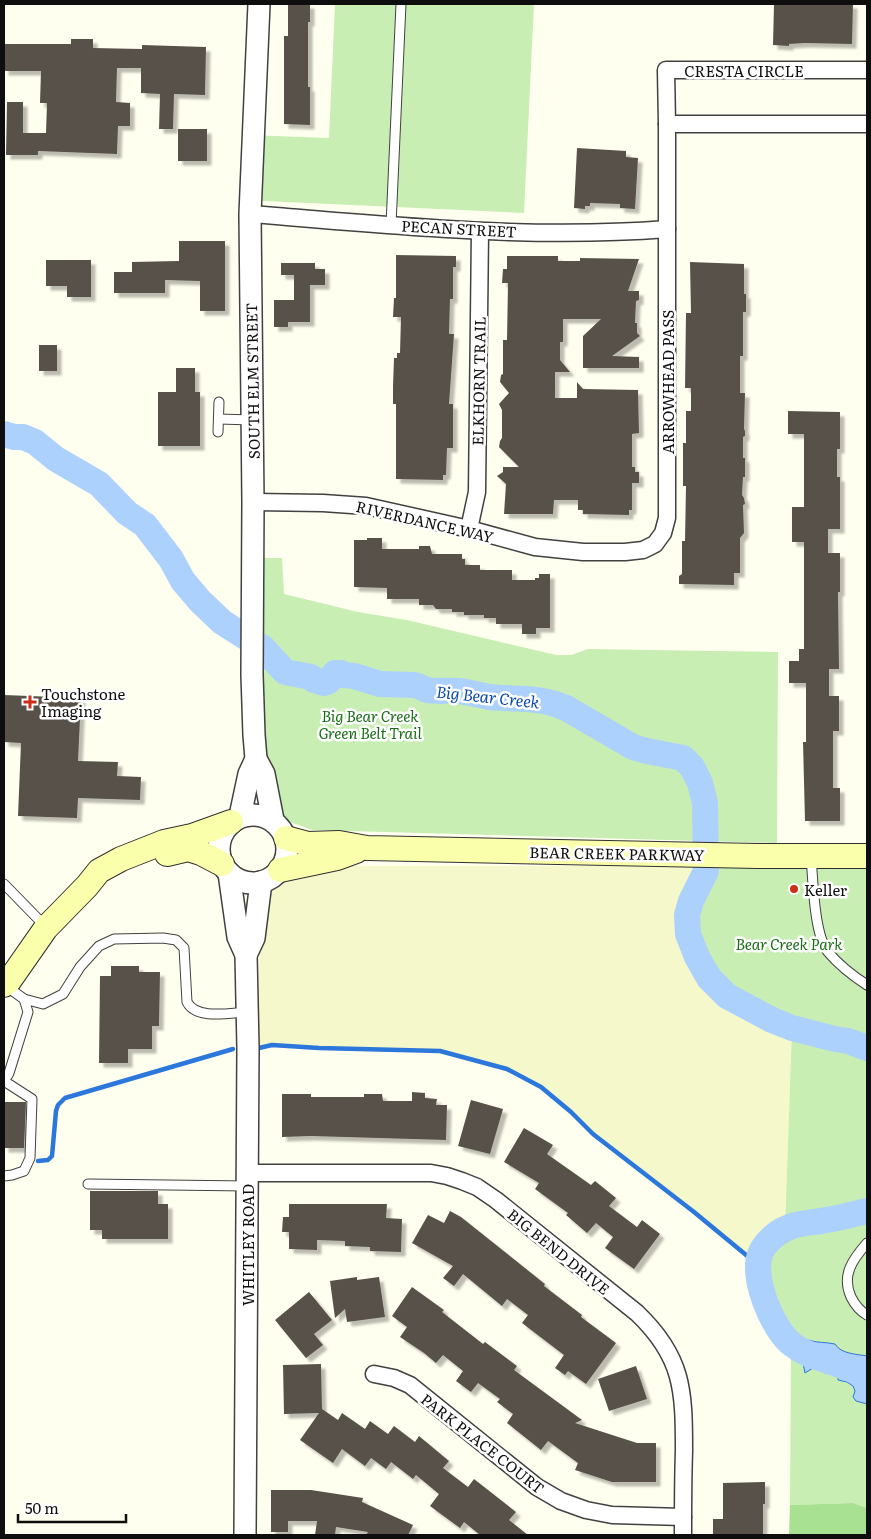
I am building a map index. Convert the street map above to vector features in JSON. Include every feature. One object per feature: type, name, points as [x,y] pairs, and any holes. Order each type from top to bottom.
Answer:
[{"type":"main road","points":[[4,985],[46,928],[99,871],[121,859],[164,842],[192,836],[236,819]]},
{"type":"main road","name":"BEAR CREEK PARKWAY","points":[[279,829],[308,844],[339,844],[367,848],[867,856]]},
{"type":"main road","name":"BEAR CREEK PARKWAY","points":[[271,876],[367,848]]},
{"type":"main road","points":[[87,886],[106,882],[154,858],[188,849],[201,853],[225,868]]},
{"type":"street","name":"SOUTH ELM STREET","points":[[259,4],[250,214],[253,502],[252,675],[256,759],[264,774],[279,829]]},
{"type":"street","name":"CRESTA CIRCLE","points":[[667,124],[666,70],[867,70]]},
{"type":"street","points":[[667,124],[867,124]]},
{"type":"street","name":"ARROWHEAD PASS","points":[[565,551],[604,553],[643,550],[656,544],[664,533],[667,518],[667,124]]},
{"type":"street","name":"PECAN STREET","points":[[250,214],[480,231],[628,232],[668,230]]},
{"type":"street","name":"ELKHORN TRAIL","points":[[469,529],[477,492],[480,231]]},
{"type":"street","name":"RIVERDANCE WAY","points":[[253,502],[330,503],[366,506],[469,529],[535,547],[565,551]]},
{"type":"street","name":"SOUTH ELM STREET","points":[[236,819],[249,774],[256,759]]},
{"type":"street","points":[[251,814],[262,816],[279,829],[288,849],[286,860],[271,876],[249,883],[238,880],[225,868],[218,852],[219,841],[223,831],[236,819],[251,814]]},
{"type":"street","name":"WHITLEY ROAD","points":[[225,868],[238,937],[246,955],[245,1535]]},
{"type":"street","name":"WHITLEY ROAD","points":[[246,955],[254,938],[271,876]]},
{"type":"street","name":"BIG BEND DRIVE","points":[[247,1180],[404,1172],[430,1173],[462,1180],[496,1200],[637,1313],[649,1324],[665,1346],[678,1374],[684,1403],[683,1535]]},
{"type":"street","name":"PARK PLACE COURT","points":[[374,1374],[394,1378],[410,1385],[537,1488],[561,1501],[586,1510],[612,1515],[683,1517]]},
{"type":"lane","points":[[391,225],[401,4]]},
{"type":"lane","points":[[218,432],[219,402]]},
{"type":"lane","points":[[218,420],[252,420]]},
{"type":"lane","points":[[811,856],[818,925],[827,951],[839,964],[867,985]]},
{"type":"lane","points":[[4,884],[46,928]]},
{"type":"lane","points":[[4,985],[24,999],[43,1004],[62,994],[80,966],[99,946],[114,938],[163,938],[176,940],[184,948],[186,1002],[190,1008],[200,1014],[247,1012]]},
{"type":"lane","points":[[4,1176],[24,1171],[30,1158],[32,1099],[4,1081],[9,1073],[28,1012],[24,999]]},
{"type":"lane","points":[[88,1184],[247,1180]]},
{"type":"lane","points":[[867,1243],[853,1259],[846,1280],[855,1304],[867,1315]]},
{"type":"green space","points":[[335,4],[534,4],[524,213],[243,200],[246,135],[329,138]]},
{"type":"green space","name":"Big Bear Creek Green Belt Trail","points":[[258,558],[282,558],[284,594],[358,612],[407,620],[556,655],[571,655],[588,649],[778,652],[777,843],[312,830],[287,821],[274,793],[258,727]]},
{"type":"green space","points":[[332,866],[709,866],[688,934],[697,957],[709,978],[772,1019],[792,1028],[785,1229],[770,1240],[761,1252],[757,1264],[694,1212],[593,1134],[571,1112],[541,1087],[507,1069],[440,1051],[272,1045],[259,1048],[256,1036],[262,905],[280,882]]},
{"type":"green space","name":"Bear Creek Park","points":[[709,866],[867,868],[867,1508],[853,1503],[790,1505],[791,1345],[780,1334],[770,1317],[762,1295],[758,1272],[761,1253],[765,1245],[785,1228],[792,1028],[758,1014],[727,995],[711,980],[698,959],[689,937],[687,915],[692,895]]},
{"type":"green space","points":[[853,1503],[867,1508],[867,1535],[789,1535],[790,1505]]},
{"type":"water","points":[[808,1340],[835,1344],[845,1352],[867,1356],[867,1404],[856,1401],[853,1397],[855,1391],[853,1386],[838,1380],[838,1375],[834,1372],[825,1373],[817,1368],[813,1368],[805,1373],[803,1363],[800,1360],[796,1360]]},
{"type":"building","points":[[288,4],[310,4],[310,22],[308,22],[308,87],[310,87],[310,125],[284,124],[284,36],[288,36]]},
{"type":"building","points":[[774,4],[853,4],[852,44],[805,43],[789,44],[789,46],[773,45]]},
{"type":"building","points":[[71,39],[93,39],[93,48],[142,49],[142,45],[206,47],[205,95],[174,94],[173,129],[159,129],[160,94],[141,93],[141,68],[117,68],[116,102],[130,103],[130,126],[118,126],[117,154],[38,151],[38,155],[6,155],[7,102],[23,102],[23,133],[46,133],[47,103],[40,103],[41,71],[4,71],[4,44],[71,44]]},
{"type":"building","points":[[178,129],[207,129],[207,161],[178,161]]},
{"type":"building","points":[[577,148],[626,151],[626,157],[638,158],[635,209],[620,208],[620,204],[590,203],[590,206],[585,206],[585,209],[574,208]]},
{"type":"building","points":[[179,241],[225,241],[225,311],[200,311],[200,281],[165,280],[165,293],[114,293],[114,272],[132,272],[132,262],[179,261]]},
{"type":"building","points":[[396,255],[456,256],[456,267],[453,267],[453,299],[450,299],[449,334],[454,334],[449,404],[453,404],[453,448],[447,448],[446,475],[443,475],[443,480],[396,479],[396,404],[393,404],[393,386],[394,358],[397,358],[397,353],[400,353],[401,317],[393,317],[394,298],[396,298]]},
{"type":"building","points":[[507,256],[558,256],[558,261],[580,261],[580,258],[639,259],[628,291],[639,291],[639,300],[636,301],[635,323],[637,323],[637,333],[640,336],[612,356],[639,357],[639,368],[583,368],[583,336],[601,319],[563,319],[563,342],[560,342],[560,360],[570,372],[555,372],[555,398],[577,398],[577,382],[583,389],[638,390],[639,433],[632,434],[632,467],[635,467],[635,472],[639,472],[639,483],[632,483],[632,510],[629,510],[629,515],[583,514],[583,510],[578,510],[578,500],[554,500],[553,514],[504,514],[506,484],[497,476],[503,472],[503,467],[519,467],[499,447],[502,438],[502,410],[499,404],[509,393],[500,382],[501,375],[503,374],[503,340],[507,340],[508,283],[502,283],[503,269],[507,269]]},
{"type":"building","points":[[46,260],[91,260],[91,297],[67,297],[67,286],[46,286]]},
{"type":"building","points":[[690,262],[744,264],[746,312],[743,312],[743,356],[740,356],[740,393],[745,393],[743,458],[745,458],[745,477],[743,477],[742,495],[745,504],[743,505],[744,533],[740,538],[740,573],[734,573],[734,585],[679,584],[679,576],[682,574],[682,541],[685,541],[686,486],[683,486],[683,443],[686,443],[686,411],[691,411],[691,388],[685,388],[686,313],[691,313]]},
{"type":"building","points":[[281,263],[315,263],[315,269],[325,269],[325,285],[310,285],[310,322],[288,322],[288,327],[274,327],[274,300],[294,300],[294,275],[281,275]]},
{"type":"building","points":[[39,345],[57,345],[57,371],[39,371]]},
{"type":"building","points":[[176,368],[195,368],[195,392],[200,392],[200,446],[158,446],[158,392],[176,392]]},
{"type":"building","points":[[788,411],[840,412],[840,449],[837,449],[837,477],[840,477],[840,529],[828,529],[828,553],[840,553],[840,592],[838,592],[839,669],[829,669],[829,696],[839,696],[839,731],[833,731],[833,788],[840,788],[840,821],[805,821],[803,742],[806,742],[806,683],[789,683],[789,661],[799,661],[799,649],[804,649],[804,542],[792,542],[792,507],[804,507],[804,434],[788,434]]},
{"type":"building","points":[[367,538],[382,538],[382,549],[419,549],[419,546],[430,546],[432,554],[462,554],[462,559],[465,559],[465,565],[480,565],[480,570],[512,570],[512,580],[535,580],[535,578],[539,578],[539,574],[550,574],[550,628],[536,628],[536,634],[522,634],[522,624],[496,624],[496,618],[484,618],[484,615],[464,615],[464,612],[452,612],[452,609],[436,609],[433,605],[419,605],[419,599],[387,599],[387,588],[354,587],[354,540],[367,540]]},
{"type":"building","points":[[4,695],[81,698],[78,761],[118,762],[117,776],[141,777],[140,800],[78,798],[77,818],[18,816],[21,743],[4,742]]},
{"type":"building","points":[[111,966],[139,966],[139,972],[160,972],[159,1026],[152,1026],[152,1049],[128,1049],[128,1063],[99,1063],[100,976],[111,976]]},
{"type":"building","points":[[412,1092],[425,1093],[425,1098],[437,1099],[436,1105],[447,1105],[446,1140],[311,1136],[282,1137],[282,1094],[311,1094],[311,1097],[364,1097],[364,1094],[382,1094],[383,1101],[412,1101]]},
{"type":"building","points":[[471,1100],[503,1109],[490,1154],[458,1146]]},
{"type":"building","points":[[4,1102],[26,1102],[24,1148],[4,1148]]},
{"type":"building","points":[[524,1128],[553,1145],[547,1154],[591,1185],[595,1181],[616,1198],[609,1206],[637,1227],[642,1220],[660,1234],[634,1269],[605,1248],[613,1237],[596,1223],[587,1233],[566,1215],[568,1213],[535,1189],[539,1183],[504,1162]]},
{"type":"building","points":[[90,1191],[158,1191],[158,1204],[168,1204],[168,1239],[102,1239],[102,1230],[90,1230]]},
{"type":"building","points":[[289,1204],[387,1204],[386,1218],[402,1219],[401,1252],[370,1251],[370,1247],[345,1246],[345,1241],[317,1240],[317,1250],[289,1249],[289,1232],[282,1232],[283,1217],[289,1217]]},
{"type":"building","points":[[450,1211],[461,1217],[545,1284],[544,1286],[582,1315],[581,1317],[616,1343],[586,1384],[568,1371],[565,1375],[555,1368],[564,1355],[522,1323],[528,1315],[507,1299],[502,1306],[463,1274],[454,1286],[443,1278],[453,1266],[412,1243],[428,1215],[444,1223]]},
{"type":"building","points":[[357,1277],[357,1280],[379,1277],[385,1317],[347,1322],[345,1309],[335,1318],[330,1281]]},
{"type":"building","points":[[412,1287],[444,1310],[442,1312],[483,1344],[485,1342],[517,1366],[514,1370],[582,1420],[575,1423],[637,1443],[656,1443],[656,1482],[612,1482],[575,1470],[578,1463],[548,1441],[541,1450],[507,1423],[513,1414],[497,1402],[500,1399],[478,1383],[471,1392],[456,1381],[463,1371],[443,1355],[436,1363],[400,1337],[407,1327],[392,1316]]},
{"type":"building","points":[[309,1292],[332,1320],[314,1334],[323,1345],[306,1358],[275,1320]]},
{"type":"building","points":[[321,1364],[322,1409],[338,1420],[342,1413],[365,1429],[370,1421],[388,1434],[394,1426],[415,1442],[419,1436],[449,1461],[443,1468],[468,1487],[474,1479],[516,1512],[509,1520],[528,1535],[480,1535],[464,1522],[460,1528],[430,1506],[439,1494],[416,1475],[413,1479],[391,1462],[386,1469],[371,1458],[365,1466],[342,1449],[333,1463],[300,1440],[319,1413],[284,1414],[283,1365]]},
{"type":"building","points":[[636,1366],[647,1399],[609,1411],[598,1379]]},
{"type":"building","points":[[765,1482],[763,1535],[713,1535],[713,1519],[723,1519],[723,1483]]},
{"type":"building","points":[[271,1490],[311,1490],[363,1498],[362,1502],[413,1525],[408,1535],[366,1535],[368,1532],[336,1527],[335,1535],[315,1535],[317,1521],[288,1521],[288,1532],[271,1532]]},
{"type":"waterway","name":"Big Bear Creek","points":[[4,434],[23,437],[35,442],[56,459],[99,484],[127,513],[145,525],[171,559],[183,581],[200,601],[222,622],[263,648],[285,672],[311,677],[324,683],[329,681],[335,673],[341,673],[380,684],[415,685],[431,691],[458,691],[489,697],[547,702],[566,708],[633,747],[683,758],[692,767],[700,783],[705,803],[706,871],[691,901],[687,915],[688,934],[697,957],[709,978],[727,996],[772,1020],[792,1028],[848,1041],[867,1048]]},
{"type":"waterway","points":[[259,1048],[272,1045],[440,1051],[507,1069],[541,1087],[571,1112],[593,1134],[694,1212],[757,1264]]},
{"type":"waterway","points":[[38,1161],[48,1160],[52,1156],[56,1111],[58,1105],[65,1098],[233,1049]]},
{"type":"waterway","name":"Big Bear Creek","points":[[867,1211],[800,1224],[785,1229],[765,1245],[758,1262],[761,1288],[765,1302],[771,1316],[785,1338],[806,1353],[867,1375]]},
{"type":"place","name":"Touchstone Imaging","points":[[30,702]]},
{"type":"place","name":"Keller","points":[[794,889]]}]
